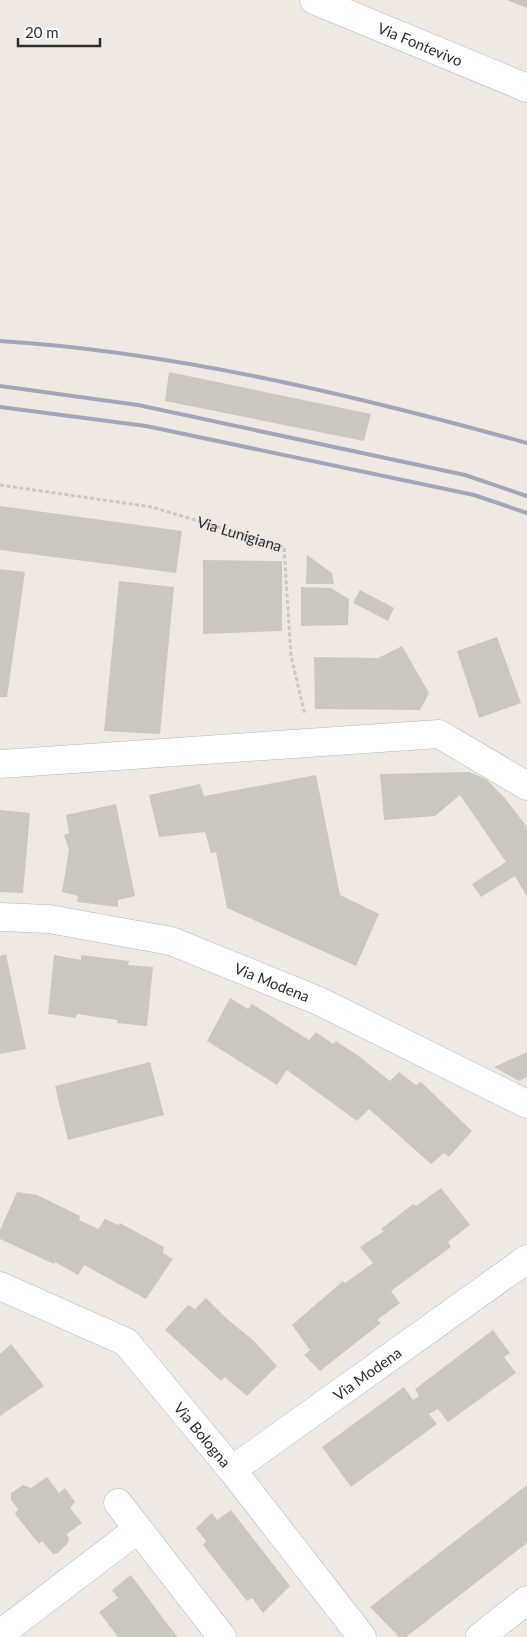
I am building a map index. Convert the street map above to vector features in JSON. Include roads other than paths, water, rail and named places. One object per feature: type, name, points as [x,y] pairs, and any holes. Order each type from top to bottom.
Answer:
[{"type":"street","name":"Via Fontevivo","points":[[314,0],[527,88]]},
{"type":"street","points":[[0,764],[439,734],[527,786]]},
{"type":"street","name":"Via Modena","points":[[0,917],[49,919],[171,941],[319,1001],[527,1104]]},
{"type":"street","name":"Via Modena","points":[[232,1470],[527,1259]]},
{"type":"street","name":"Via Bologna","points":[[0,1286],[126,1342],[232,1470],[362,1637]]},
{"type":"street","points":[[118,1503],[222,1637]]},
{"type":"street","points":[[0,1634],[138,1529]]},
{"type":"street","points":[[480,1637],[527,1600]]},
{"type":"railway","points":[[0,341],[133,355],[266,378],[398,409],[527,443]]},
{"type":"railway","points":[[0,386],[138,405],[465,475],[527,496]]},
{"type":"railway","points":[[0,407],[146,426],[474,495],[527,513]]}]
